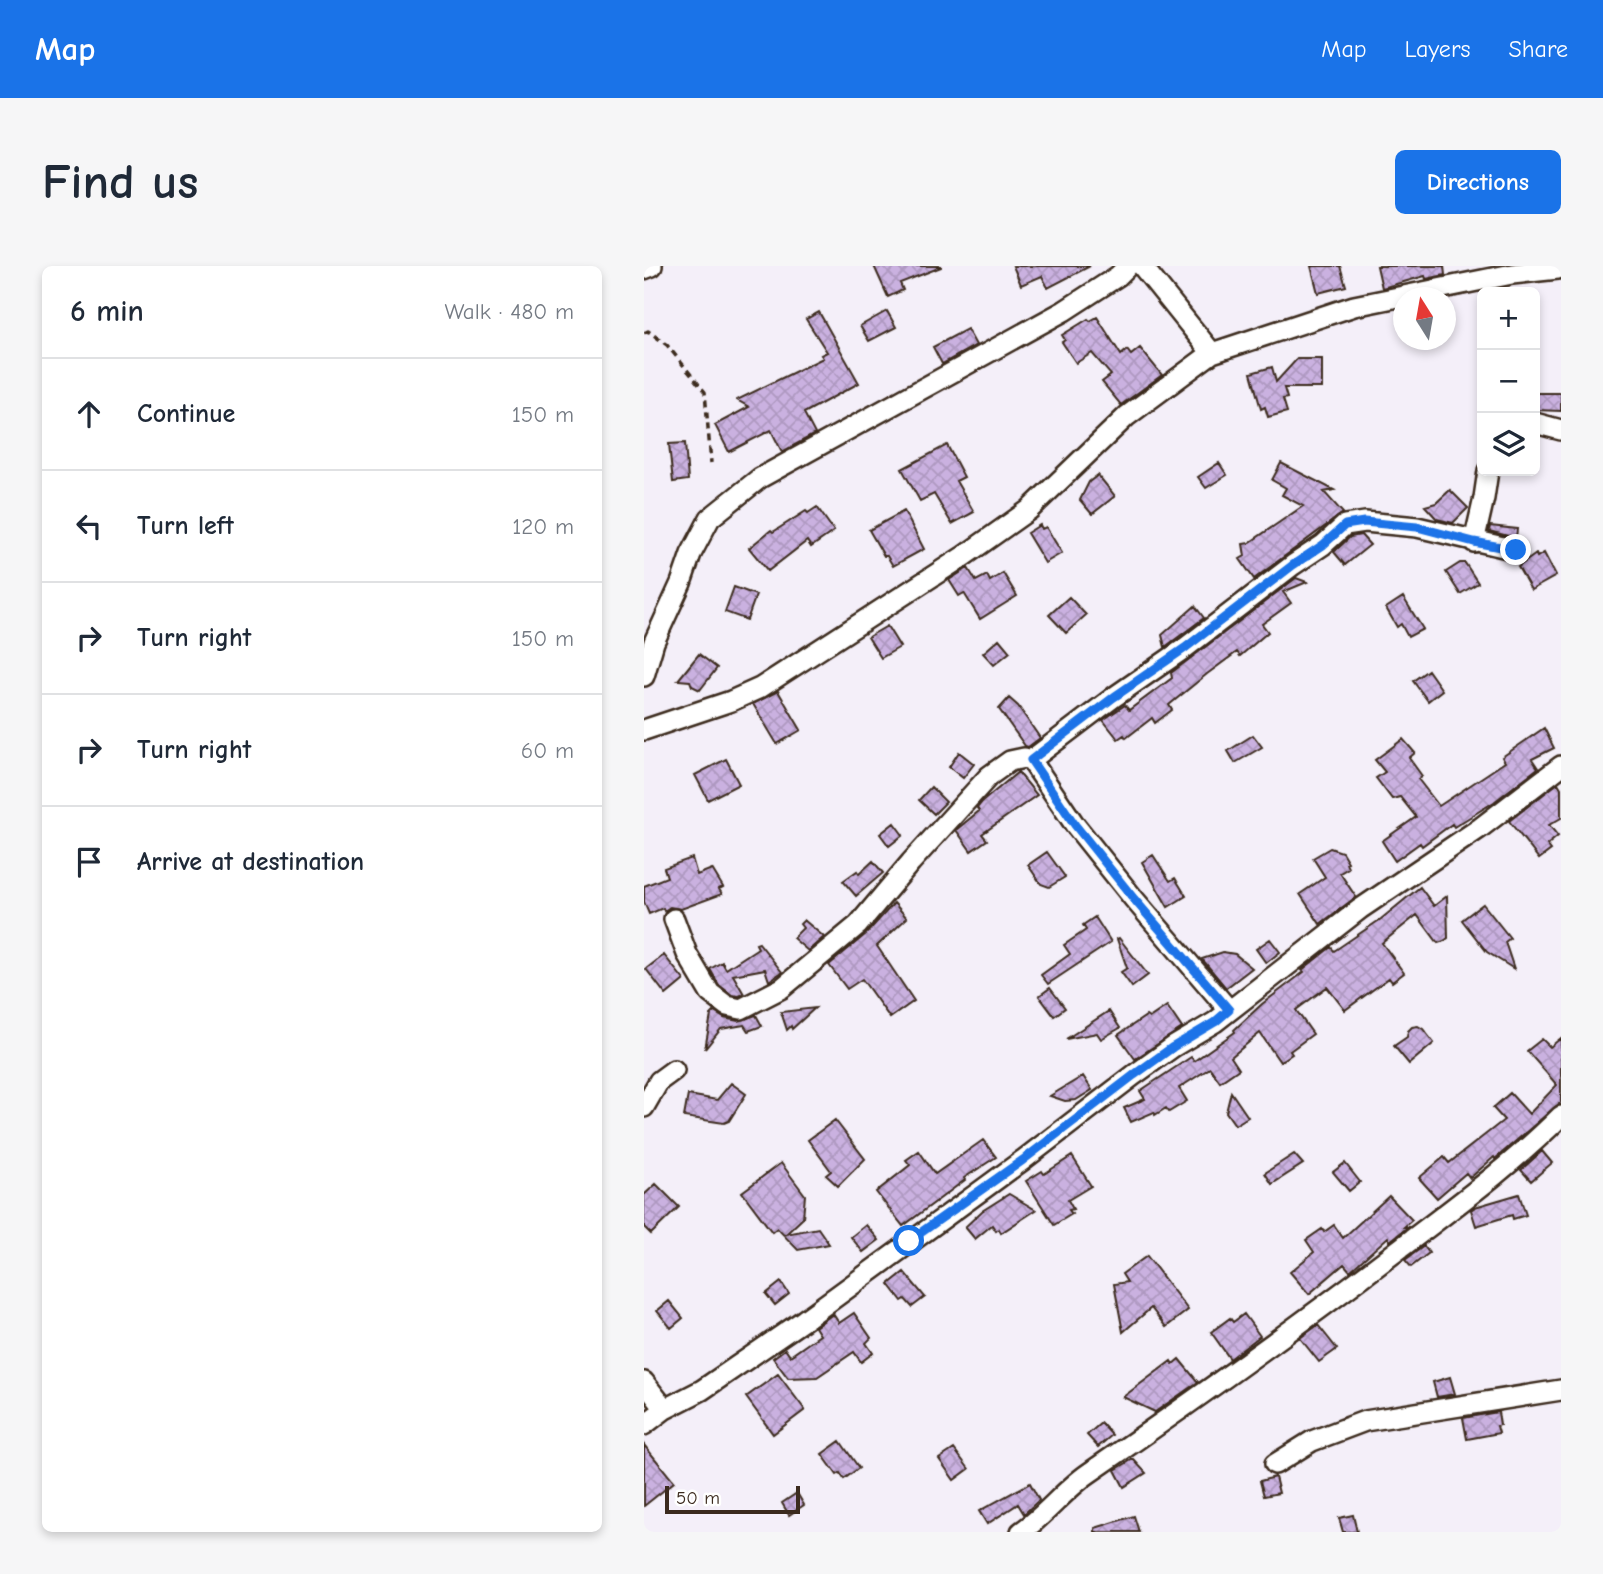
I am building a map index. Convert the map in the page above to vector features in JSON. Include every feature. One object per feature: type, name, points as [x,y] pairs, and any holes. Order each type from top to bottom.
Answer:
[{"type":"street","points":[[644,269],[652,266]]},
{"type":"street","points":[[644,676],[654,642],[691,554],[710,519],[760,478],[1064,311],[1118,276],[1128,266]]},
{"type":"street","points":[[1142,266],[1212,353]]},
{"type":"street","points":[[644,730],[760,688],[964,556],[1028,510],[1128,416],[1212,353],[1354,306],[1512,274],[1558,269]]},
{"type":"street","points":[[1540,424],[1561,430]]},
{"type":"street","points":[[1474,542],[1487,476]]},
{"type":"street","points":[[1031,760],[1323,545],[1345,525],[1364,522],[1417,527],[1516,550]]},
{"type":"street","points":[[674,919],[687,954],[710,993],[727,1006],[741,1009],[761,1000],[782,988],[858,925],[950,817],[989,775],[1014,753],[1031,760],[1075,825],[1229,1010]]},
{"type":"street","points":[[644,1425],[665,1409],[702,1390],[804,1320],[1134,1075],[1245,1000],[1360,909],[1480,828],[1561,765]]},
{"type":"street","points":[[644,1107],[659,1082],[674,1070]]},
{"type":"street","points":[[1024,1531],[1046,1514],[1081,1478],[1264,1350],[1507,1167],[1561,1116]]},
{"type":"street","points":[[644,1382],[665,1409]]},
{"type":"street","points":[[1275,1464],[1312,1441],[1365,1421],[1561,1390]]},
{"type":"path","points":[[644,333],[648,331],[667,345],[705,392],[711,463]]},
{"type":"building","points":[[874,266],[941,267],[900,283],[903,290],[888,297]]},
{"type":"building","points":[[1013,266],[1090,266],[1048,288],[1042,276],[1021,285]]},
{"type":"building","points":[[1311,266],[1340,266],[1346,286],[1318,293]]},
{"type":"building","points":[[1377,266],[1444,266],[1445,275],[1426,279],[1425,276],[1382,288]]},
{"type":"building","points":[[887,311],[896,327],[869,341],[860,326]]},
{"type":"building","points":[[819,312],[859,383],[804,413],[815,434],[782,452],[771,430],[729,452],[715,425],[749,407],[737,400],[823,358],[821,355],[827,352],[806,319]]},
{"type":"building","points":[[1097,317],[1121,355],[1127,350],[1131,355],[1140,348],[1162,375],[1121,405],[1102,382],[1111,375],[1092,353],[1076,363],[1062,342],[1065,340],[1062,335],[1088,319],[1090,321]]},
{"type":"building","points":[[967,329],[976,345],[942,364],[933,347]]},
{"type":"building","points":[[1297,359],[1322,359],[1322,388],[1284,388],[1287,398],[1283,399],[1287,412],[1268,417],[1265,407],[1261,409],[1251,373],[1272,367],[1276,382]]},
{"type":"building","points":[[1540,393],[1561,393],[1561,411],[1540,410]]},
{"type":"building","points":[[685,443],[688,480],[673,482],[669,444]]},
{"type":"building","points":[[947,445],[964,477],[956,481],[974,512],[952,524],[934,494],[920,501],[902,469]]},
{"type":"building","points":[[1219,463],[1227,475],[1206,488],[1198,477]]},
{"type":"building","points":[[1281,463],[1334,490],[1324,492],[1343,513],[1254,579],[1240,559],[1245,556],[1243,544],[1249,543],[1303,506],[1282,495],[1286,488],[1272,480]]},
{"type":"building","points":[[1098,475],[1115,496],[1092,514],[1080,500],[1089,482]]},
{"type":"building","points":[[1450,490],[1468,508],[1453,523],[1437,519],[1425,506],[1436,503]]},
{"type":"building","points":[[817,507],[834,531],[811,547],[807,541],[768,571],[749,548],[771,530],[773,532]]},
{"type":"building","points":[[904,511],[924,549],[893,566],[869,530]]},
{"type":"building","points":[[1040,525],[1042,529],[1046,527],[1062,553],[1045,563],[1027,533]]},
{"type":"building","points":[[1490,526],[1517,529],[1516,538],[1489,531]]},
{"type":"building","points":[[1361,535],[1370,545],[1345,565],[1334,552],[1350,537]]},
{"type":"building","points":[[1544,553],[1556,576],[1531,590],[1518,567],[1536,554],[1537,557]]},
{"type":"building","points":[[1460,563],[1465,563],[1478,583],[1460,594],[1446,572]]},
{"type":"building","points":[[968,568],[976,581],[987,575],[990,581],[1003,573],[1017,596],[980,619],[964,593],[959,596],[949,580]]},
{"type":"building","points":[[1296,578],[1307,582],[1283,592],[1291,603],[1262,624],[1268,632],[1240,656],[1237,652],[1207,674],[1169,705],[1172,710],[1155,723],[1152,718],[1126,738],[1124,735],[1118,739],[1103,720],[1125,705],[1129,710],[1172,678],[1171,673]]},
{"type":"building","points":[[734,587],[756,595],[747,620],[725,612]]},
{"type":"building","points":[[1069,597],[1086,615],[1066,633],[1049,615]]},
{"type":"building","points":[[1403,597],[1423,629],[1408,637],[1401,624],[1397,627],[1386,608]]},
{"type":"building","points":[[1195,606],[1204,618],[1165,647],[1162,635]]},
{"type":"building","points":[[887,626],[900,647],[881,658],[868,637]]},
{"type":"building","points":[[999,639],[1010,652],[994,665],[983,653]]},
{"type":"building","points":[[699,654],[717,668],[700,690],[692,686],[690,681],[678,680]]},
{"type":"building","points":[[1428,670],[1442,690],[1428,701],[1413,681]]},
{"type":"building","points":[[778,691],[801,730],[777,744],[753,704]]},
{"type":"building","points":[[1009,698],[1018,706],[1040,738],[1028,747],[999,709]]},
{"type":"building","points":[[1544,728],[1554,748],[1532,759],[1538,768],[1494,802],[1454,827],[1452,824],[1422,846],[1420,843],[1395,861],[1382,841],[1416,817],[1400,797],[1392,799],[1376,778],[1385,772],[1375,760],[1403,739],[1415,753],[1409,758],[1422,776],[1418,779],[1439,806],[1505,762],[1502,757]]},
{"type":"building","points":[[1253,735],[1262,747],[1235,763],[1228,751]]},
{"type":"building","points":[[959,752],[974,764],[963,778],[949,767]]},
{"type":"building","points":[[726,759],[739,784],[708,800],[695,775]]},
{"type":"building","points":[[1018,772],[1037,795],[982,834],[987,840],[971,851],[956,830],[979,811],[977,808],[982,802]]},
{"type":"building","points":[[1558,783],[1561,788],[1561,818],[1549,825],[1558,836],[1547,845],[1551,850],[1539,859],[1509,821]]},
{"type":"building","points":[[931,787],[946,802],[934,814],[919,800]]},
{"type":"building","points":[[894,823],[903,835],[889,846],[880,834]]},
{"type":"building","points":[[1330,848],[1342,852],[1348,862],[1348,868],[1340,873],[1356,897],[1320,924],[1300,894],[1325,877],[1313,858]]},
{"type":"building","points":[[1047,852],[1065,877],[1049,887],[1041,884],[1028,865]]},
{"type":"building","points":[[1153,855],[1170,881],[1175,878],[1186,896],[1168,907],[1142,862]]},
{"type":"building","points":[[692,858],[697,875],[712,869],[723,887],[719,889],[722,894],[681,909],[670,907],[664,911],[663,908],[649,914],[644,902],[644,886],[667,877],[664,868]]},
{"type":"building","points":[[873,861],[883,873],[856,896],[843,881],[857,871],[859,874]]},
{"type":"building","points":[[1420,887],[1434,906],[1447,896],[1448,938],[1438,943],[1417,915],[1382,943],[1404,973],[1392,982],[1389,978],[1345,1010],[1327,987],[1296,1010],[1313,1034],[1290,1051],[1292,1054],[1280,1062],[1260,1033],[1231,1057],[1239,1069],[1220,1082],[1210,1068],[1179,1088],[1187,1101],[1169,1112],[1166,1108],[1155,1115],[1154,1112],[1131,1122],[1124,1108],[1145,1099],[1140,1091],[1191,1057],[1194,1061],[1235,1032],[1234,1030],[1262,1004],[1331,947],[1334,951],[1381,919]]},
{"type":"building","points":[[894,903],[907,918],[877,946],[914,1001],[890,1018],[862,979],[847,989],[829,965],[866,934]]},
{"type":"building","points":[[1483,904],[1510,938],[1505,942],[1514,969],[1487,952],[1462,920]]},
{"type":"building","points":[[1095,917],[1111,942],[1048,984],[1041,975],[1070,954],[1064,945],[1086,930],[1083,925]]},
{"type":"building","points":[[804,920],[824,937],[808,951],[793,938],[803,928],[800,924]]},
{"type":"building","points":[[1119,938],[1148,975],[1132,987],[1121,972],[1127,968],[1117,939]]},
{"type":"building","points":[[1270,939],[1280,952],[1266,963],[1256,949]]},
{"type":"building","points":[[759,943],[782,972],[769,981],[765,969],[733,975],[744,994],[732,995],[719,985],[710,969],[722,962],[726,969],[758,948],[756,944]]},
{"type":"building","points":[[1223,952],[1235,954],[1252,968],[1226,988],[1202,959]]},
{"type":"building","points":[[664,955],[684,980],[666,995],[646,969]]},
{"type":"building","points":[[1050,988],[1065,1008],[1054,1016],[1039,996]]},
{"type":"building","points":[[1167,1006],[1182,1028],[1135,1059],[1118,1035]]},
{"type":"building","points":[[815,1008],[792,1029],[791,1026],[787,1030],[781,1012]]},
{"type":"building","points":[[1109,1011],[1120,1028],[1101,1039],[1097,1033],[1066,1039]]},
{"type":"building","points":[[714,1012],[724,1018],[738,1021],[756,1015],[762,1026],[748,1031],[744,1025],[721,1029],[705,1049],[711,1015]]},
{"type":"building","points":[[1418,1026],[1434,1043],[1409,1064],[1394,1046],[1407,1037],[1412,1027]]},
{"type":"building","points":[[1561,1038],[1561,1102],[1495,1159],[1494,1157],[1470,1178],[1466,1173],[1437,1198],[1419,1178],[1444,1157],[1449,1163],[1504,1120],[1493,1108],[1510,1093],[1529,1114],[1557,1085],[1527,1051],[1542,1039],[1550,1047]]},
{"type":"building","points":[[1083,1076],[1092,1090],[1076,1100],[1065,1101],[1050,1096]]},
{"type":"building","points":[[731,1083],[746,1094],[729,1121],[724,1123],[684,1117],[688,1095],[717,1100]]},
{"type":"building","points":[[1231,1092],[1248,1117],[1235,1125],[1226,1112]]},
{"type":"building","points":[[835,1120],[865,1159],[838,1186],[826,1175],[831,1171],[808,1140]]},
{"type":"building","points":[[983,1140],[996,1157],[964,1178],[965,1180],[903,1226],[876,1192],[910,1165],[906,1160],[919,1151],[935,1174]]},
{"type":"building","points":[[1542,1151],[1552,1163],[1531,1181],[1521,1170]]},
{"type":"building","points":[[1294,1154],[1303,1164],[1272,1184],[1265,1173]]},
{"type":"building","points":[[1072,1156],[1091,1186],[1068,1200],[1073,1209],[1069,1210],[1072,1214],[1054,1225],[1026,1181],[1042,1171],[1044,1174]]},
{"type":"building","points":[[781,1163],[805,1195],[803,1218],[786,1234],[818,1228],[829,1244],[798,1250],[777,1228],[772,1232],[742,1192]]},
{"type":"building","points":[[1345,1163],[1360,1182],[1349,1191],[1333,1172]]},
{"type":"building","points":[[656,1184],[679,1207],[651,1234],[644,1227],[644,1195]]},
{"type":"building","points":[[1009,1194],[1036,1210],[1001,1233],[992,1225],[975,1239],[965,1227],[982,1211]]},
{"type":"building","points":[[1519,1194],[1526,1215],[1513,1219],[1512,1215],[1476,1226],[1471,1210],[1475,1207]]},
{"type":"building","points":[[1389,1196],[1412,1220],[1404,1227],[1408,1227],[1390,1241],[1388,1237],[1350,1271],[1344,1264],[1309,1294],[1290,1272],[1314,1252],[1306,1240],[1322,1229],[1324,1232],[1334,1225],[1343,1238]]},
{"type":"building","points":[[866,1225],[879,1240],[863,1252],[851,1237]]},
{"type":"building","points":[[1424,1246],[1429,1253],[1411,1267],[1405,1260]]},
{"type":"building","points":[[1147,1256],[1188,1310],[1166,1327],[1151,1308],[1123,1332],[1114,1284],[1127,1282],[1122,1274]]},
{"type":"building","points":[[904,1272],[925,1297],[912,1307],[905,1299],[902,1301],[889,1284]]},
{"type":"building","points":[[781,1282],[789,1294],[775,1305],[766,1294]]},
{"type":"building","points":[[669,1301],[683,1318],[671,1328],[657,1311]]},
{"type":"building","points":[[854,1313],[871,1338],[866,1343],[873,1353],[861,1362],[854,1352],[817,1377],[788,1378],[773,1358],[785,1349],[790,1356],[820,1335],[815,1327],[833,1314],[839,1323]]},
{"type":"building","points":[[1244,1314],[1260,1336],[1230,1359],[1211,1332],[1230,1318],[1233,1322]]},
{"type":"building","points":[[1318,1325],[1337,1349],[1319,1362],[1300,1338]]},
{"type":"building","points":[[1179,1359],[1198,1382],[1155,1412],[1123,1397],[1171,1361],[1173,1364]]},
{"type":"building","points":[[778,1374],[805,1410],[773,1434],[746,1397]]},
{"type":"building","points":[[1450,1377],[1455,1394],[1437,1397],[1433,1382]]},
{"type":"building","points":[[1498,1412],[1499,1433],[1467,1439],[1463,1418]]},
{"type":"building","points":[[1101,1423],[1112,1435],[1098,1447],[1087,1435]]},
{"type":"building","points":[[840,1441],[859,1468],[844,1479],[840,1473],[837,1475],[822,1454]]},
{"type":"building","points":[[644,1445],[674,1482],[644,1506]]},
{"type":"building","points":[[954,1449],[969,1469],[954,1480],[939,1459]]},
{"type":"building","points":[[1133,1459],[1146,1473],[1124,1487],[1115,1470]]},
{"type":"building","points":[[1275,1477],[1279,1493],[1264,1496],[1260,1481]]},
{"type":"building","points":[[1030,1483],[1039,1500],[1024,1514],[1018,1504],[987,1524],[979,1511]]},
{"type":"building","points":[[797,1493],[804,1505],[789,1515],[782,1503]]},
{"type":"building","points":[[1353,1515],[1357,1532],[1343,1532],[1339,1518]]},
{"type":"building","points":[[1134,1516],[1139,1532],[1095,1532],[1095,1528]]},
{"type":"route","points":[[909,1241],[1023,1160],[1134,1075],[1229,1010],[1075,825],[1031,760],[1323,545],[1345,525],[1364,522],[1417,527],[1516,550]]}]
